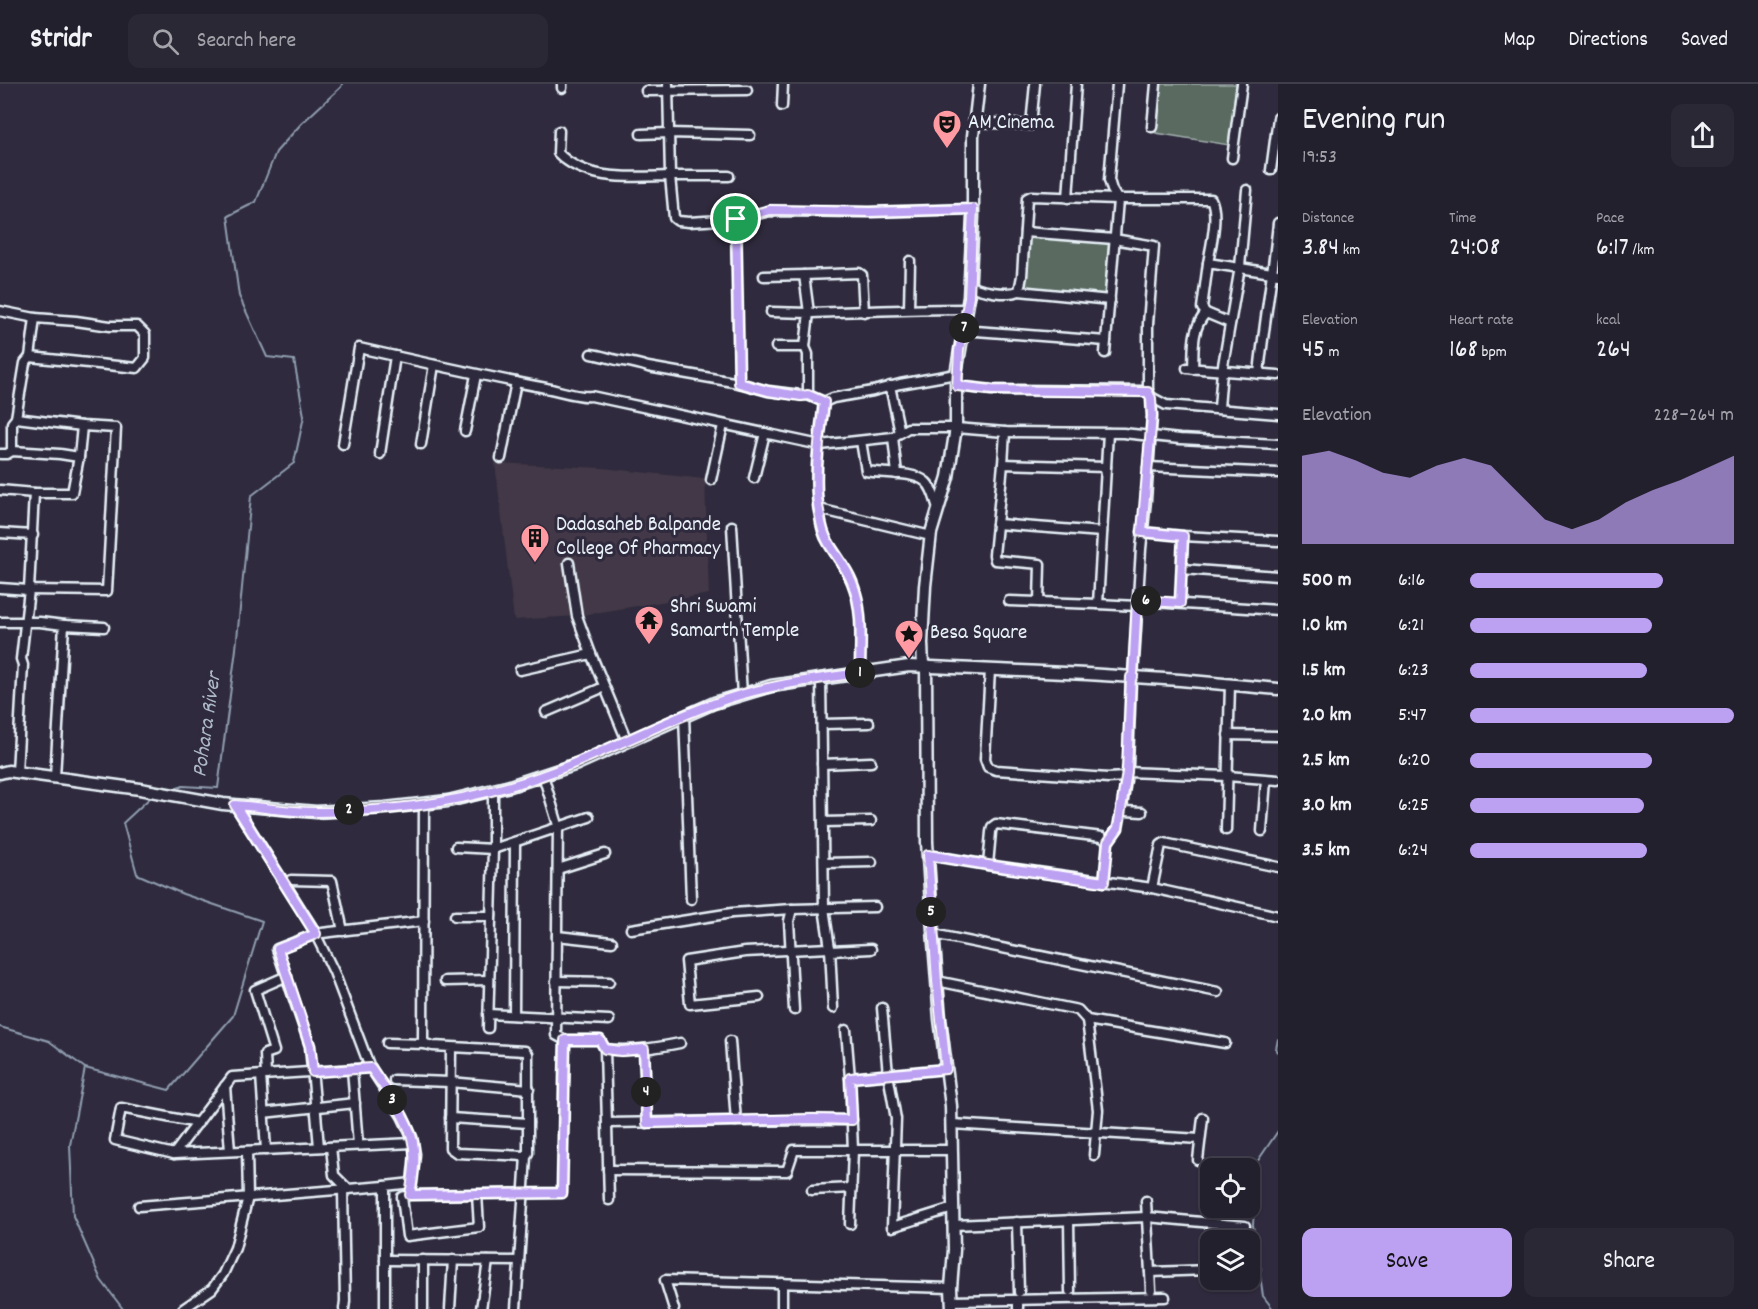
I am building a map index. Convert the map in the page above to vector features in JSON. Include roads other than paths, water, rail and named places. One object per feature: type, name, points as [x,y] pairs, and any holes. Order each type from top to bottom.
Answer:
[{"type":"street","points":[[782,106],[783,84]]},
{"type":"street","points":[[979,84],[975,122],[969,286],[957,374],[956,428],[948,477],[931,536],[921,643],[925,666],[928,855],[933,934],[952,1124],[954,1225],[952,1305],[1018,1300],[1165,1297]]},
{"type":"street","points":[[975,122],[1031,125],[1035,84]]},
{"type":"street","points":[[1068,198],[1077,84]]},
{"type":"street","points":[[1105,353],[1117,199],[1109,180],[1117,84]]},
{"type":"street","points":[[1152,127],[1156,84]]},
{"type":"street","points":[[1232,158],[1242,84]]},
{"type":"street","points":[[668,88],[670,176],[674,218],[678,221],[736,219],[770,210],[869,212],[973,209]]},
{"type":"street","points":[[646,91],[668,88],[747,90]]},
{"type":"street","points":[[1271,170],[1278,118]]},
{"type":"street","points":[[559,131],[558,153],[579,168],[623,177],[729,177]]},
{"type":"street","points":[[641,134],[750,135]]},
{"type":"street","points":[[1219,408],[1222,371],[1240,267],[1247,190]]},
{"type":"street","points":[[1020,291],[1027,198],[1031,196],[1211,199],[1214,205],[1214,226],[1202,308],[1206,313],[1230,323]]},
{"type":"street","points":[[736,219],[739,383]]},
{"type":"street","points":[[1259,374],[1266,309],[1275,273],[1278,223]]},
{"type":"street","points":[[1025,232],[1114,238],[1154,246],[1148,324],[1149,394],[1152,416],[1126,774],[1118,828],[1108,842],[1104,882]]},
{"type":"street","points":[[909,309],[910,261]]},
{"type":"street","points":[[1208,262],[1275,273]]},
{"type":"street","points":[[765,276],[859,273],[862,275],[864,312]]},
{"type":"street","points":[[804,275],[809,313],[805,347],[808,354],[808,395]]},
{"type":"street","points":[[969,286],[990,291],[1014,293],[1020,291],[1110,300]]},
{"type":"street","points":[[771,312],[967,309]]},
{"type":"street","points":[[0,311],[34,318],[110,326],[137,326],[145,334],[145,358],[137,368],[30,357]]},
{"type":"street","points":[[1206,313],[1197,324],[1190,369],[1278,375]]},
{"type":"street","points":[[12,451],[12,423],[16,418],[25,363],[30,357],[34,318]]},
{"type":"street","points":[[963,330],[1106,341]]},
{"type":"street","points":[[776,347],[805,347]]},
{"type":"street","points":[[343,444],[359,348],[476,375],[586,397],[591,396],[820,445],[897,435],[908,428],[1108,433],[1278,444]]},
{"type":"street","points":[[591,354],[739,383],[768,391],[808,395],[824,402],[833,398],[957,374]]},
{"type":"street","points":[[380,454],[395,356]]},
{"type":"street","points":[[421,444],[434,365]]},
{"type":"street","points":[[465,431],[476,375]]},
{"type":"street","points":[[501,458],[516,382]]},
{"type":"street","points":[[890,386],[897,435],[897,474]]},
{"type":"street","points":[[957,386],[992,390],[1149,394],[1166,405],[1278,414]]},
{"type":"street","points":[[824,402],[816,492],[827,541],[841,559],[852,582],[858,604],[861,627],[860,673]]},
{"type":"street","points":[[0,588],[29,591],[107,591],[116,428],[16,418]]},
{"type":"street","points":[[711,480],[723,425]]},
{"type":"street","points":[[0,490],[72,493],[82,426]]},
{"type":"street","points":[[1005,432],[994,555],[995,560],[1040,564],[1039,602]]},
{"type":"street","points":[[754,478],[765,433]]},
{"type":"street","points":[[1098,604],[1108,433]]},
{"type":"street","points":[[861,441],[866,471],[913,476],[925,481],[930,487],[938,508]]},
{"type":"street","points":[[0,454],[12,451],[60,454],[79,458]]},
{"type":"street","points":[[1003,464],[1106,467]]},
{"type":"street","points":[[1148,466],[1278,473]]},
{"type":"street","points":[[17,772],[23,665],[21,659],[29,591],[34,493]]},
{"type":"street","points":[[819,509],[931,536]]},
{"type":"street","points":[[997,524],[1101,532]]},
{"type":"street","points":[[732,526],[742,695]]},
{"type":"street","points":[[1142,532],[1278,541]]},
{"type":"street","points":[[0,533],[33,535]]},
{"type":"street","points":[[1180,603],[1183,536]]},
{"type":"street","points":[[569,562],[577,616],[627,741]]},
{"type":"street","points":[[1182,569],[1278,576]]},
{"type":"street","points":[[1009,601],[1098,604],[1180,603],[1278,610]]},
{"type":"street","points":[[0,622],[40,622],[104,627]]},
{"type":"street","points":[[55,777],[63,625]]},
{"type":"street","points":[[520,670],[591,654]]},
{"type":"street","points":[[0,773],[17,772],[55,777],[223,804],[316,812],[385,808],[448,801],[543,775],[577,764],[714,703],[771,686],[909,666],[1132,677],[1278,689]]},
{"type":"street","points":[[990,670],[985,759],[988,767],[996,770],[1108,778],[1126,774],[1227,776],[1278,780]]},
{"type":"street","points":[[821,678],[824,908],[830,949],[833,1008]]},
{"type":"street","points":[[1226,830],[1230,685]]},
{"type":"street","points":[[546,712],[604,687]]},
{"type":"street","points":[[684,716],[691,899]]},
{"type":"street","points":[[822,724],[869,723]]},
{"type":"street","points":[[1228,735],[1278,736]]},
{"type":"street","points":[[822,764],[871,762]]},
{"type":"street","points":[[543,775],[558,827],[556,1035],[565,1040],[600,1040],[605,1049],[609,1200]]},
{"type":"street","points":[[1262,831],[1266,780]]},
{"type":"street","points":[[488,1028],[493,790]]},
{"type":"street","points":[[424,804],[423,1040],[425,1044]]},
{"type":"street","points":[[235,805],[319,934],[371,1068],[402,1116],[415,1154],[410,1195]]},
{"type":"street","points":[[1122,807],[1126,811],[1142,812]]},
{"type":"street","points":[[456,847],[493,849],[589,817]]},
{"type":"street","points":[[823,822],[871,821]]},
{"type":"street","points":[[988,865],[991,832],[996,824],[1102,837],[1108,842]]},
{"type":"street","points":[[514,1015],[515,842]]},
{"type":"street","points":[[1152,888],[1161,845],[1164,843],[1278,867]]},
{"type":"street","points":[[558,869],[605,854]]},
{"type":"street","points":[[928,855],[1152,888],[1278,916]]},
{"type":"street","points":[[824,863],[872,862]]},
{"type":"street","points":[[291,880],[332,881],[343,931]]},
{"type":"street","points":[[632,929],[732,913],[875,907]]},
{"type":"street","points":[[792,909],[789,921],[794,1010]]},
{"type":"street","points":[[455,916],[491,916]]},
{"type":"street","points":[[320,1147],[310,1046],[278,949],[319,934],[424,921]]},
{"type":"street","points":[[933,934],[1218,993]]},
{"type":"street","points":[[557,936],[612,942]]},
{"type":"street","points":[[759,997],[690,1004],[686,961],[745,952],[871,949]]},
{"type":"street","points":[[266,1150],[263,1075],[265,1054],[274,1051],[255,990],[287,976]]},
{"type":"street","points":[[446,981],[489,980]]},
{"type":"street","points":[[556,981],[609,982]]},
{"type":"street","points":[[937,981],[1078,1010],[1087,1020],[1098,1110],[1094,1155]]},
{"type":"street","points":[[882,1008],[888,1074],[896,1119],[892,1227],[953,1208]]},
{"type":"street","points":[[488,1014],[609,1020]]},
{"type":"street","points":[[1087,1020],[1226,1044]]},
{"type":"street","points":[[846,1030],[853,1150],[850,1224]]},
{"type":"street","points":[[477,1194],[479,1227],[407,1236],[402,1197],[410,1195],[524,1193],[562,1193],[565,1040]]},
{"type":"street","points":[[730,1041],[736,1121]]},
{"type":"street","points":[[387,1043],[525,1051],[530,1057],[528,1153],[516,1309]]},
{"type":"street","points":[[605,1049],[621,1051],[680,1043]]},
{"type":"street","points":[[451,1048],[450,1148],[457,1153],[526,1156]]},
{"type":"street","points":[[644,1049],[647,1123]]},
{"type":"street","points":[[174,1154],[232,1077],[371,1068]]},
{"type":"street","points":[[352,1069],[358,1145]]},
{"type":"street","points":[[850,1078],[946,1069]]},
{"type":"street","points":[[394,1080],[529,1089]]},
{"type":"street","points":[[225,1086],[230,1151]]},
{"type":"street","points":[[263,1113],[355,1103]]},
{"type":"street","points":[[198,1123],[121,1108],[115,1140],[174,1154],[413,1143]]},
{"type":"street","points":[[450,1118],[528,1123]]},
{"type":"street","points":[[1198,1160],[1203,1118]]},
{"type":"street","points":[[607,1124],[852,1120]]},
{"type":"street","points":[[952,1124],[1200,1139]]},
{"type":"street","points":[[331,1147],[334,1175],[345,1190],[344,1309]]},
{"type":"street","points":[[183,1309],[212,1289],[223,1274],[235,1248],[248,1197],[247,1150]]},
{"type":"street","points":[[608,1170],[787,1171],[794,1150],[952,1150]]},
{"type":"street","points":[[140,1206],[345,1190],[412,1182]]},
{"type":"street","points":[[385,1186],[385,1309]]},
{"type":"street","points":[[812,1190],[852,1188]]},
{"type":"street","points":[[1146,1201],[1150,1290]]},
{"type":"street","points":[[954,1225],[1147,1217],[1245,1226]]},
{"type":"street","points":[[1069,1220],[1070,1291]]},
{"type":"street","points":[[1017,1222],[1018,1300]]},
{"type":"street","points":[[385,1260],[519,1261]]},
{"type":"street","points":[[423,1260],[423,1309]]},
{"type":"street","points":[[450,1309],[453,1260]]},
{"type":"street","points":[[481,1309],[488,1261]]},
{"type":"street","points":[[1150,1272],[1200,1270]]},
{"type":"street","points":[[674,1309],[665,1280],[951,1288]]},
{"type":"street","points":[[782,1283],[782,1309]]},
{"type":"waterway","name":"Pohara River","points":[[172,790],[183,786],[218,788],[236,649],[251,496],[294,463],[304,416],[294,360],[267,357],[239,296],[228,216],[256,202],[276,152],[342,84]]},
{"type":"waterway","name":"Pohara River","points":[[123,1309],[101,1280],[73,1216],[70,1145],[85,1068],[169,1090],[233,1016],[262,921],[183,894],[137,874],[123,823],[152,796]]},
{"type":"waterway","points":[[0,1027],[49,1041],[85,1068]]},
{"type":"waterway","points":[[1278,1039],[1276,1049],[1278,1052]]},
{"type":"waterway","points":[[1273,1309],[1263,1296],[1253,1225],[1257,1162],[1278,1131]]},
{"type":"place","name":"AM Cinema","points":[[947,150]]},
{"type":"place","name":"Dadasaheb Balpande College Of Pharmacy","points":[[535,564]]},
{"type":"place","name":"Shri Swami Samarth Temple","points":[[649,646]]},
{"type":"place","name":"Besa Square","points":[[909,660]]}]
